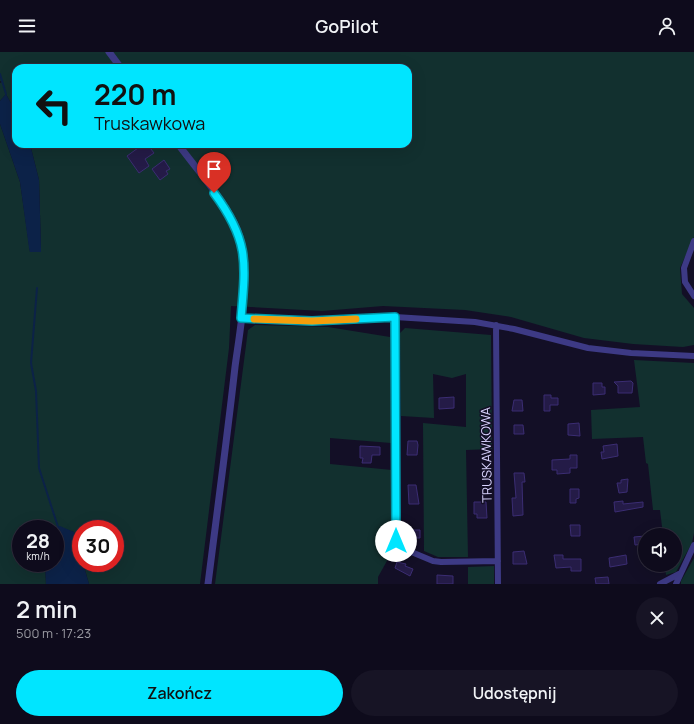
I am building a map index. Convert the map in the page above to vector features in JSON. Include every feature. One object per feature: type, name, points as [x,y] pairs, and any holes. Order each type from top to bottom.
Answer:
[{"type":"street","points":[[112,53],[119,64]]},
{"type":"street","points":[[181,148],[224,206],[239,232],[243,251],[244,270],[241,318],[208,584]]},
{"type":"street","points":[[694,241],[684,268],[685,282],[694,296]]},
{"type":"street","points":[[241,318],[312,321],[395,317],[496,325],[588,348],[631,353],[694,356]]},
{"type":"street","points":[[395,317],[398,546],[433,561],[498,561]]},
{"type":"street","name":"TRUSKAWKOWA","points":[[496,325],[498,584]]},
{"type":"street","points":[[676,584],[694,545]]},
{"type":"street","points":[[660,584],[680,574]]},
{"type":"green space","points":[[0,52],[694,52],[694,237],[680,268],[682,294],[694,308],[694,345],[683,347],[633,344],[584,338],[511,317],[465,310],[383,306],[322,311],[231,306],[229,348],[200,584],[89,584],[86,572],[124,572],[124,520],[72,520],[72,531],[64,529],[64,520],[12,520],[12,572],[45,572],[46,584],[0,584],[0,124],[20,182],[30,252],[41,248],[39,180],[31,148],[412,148],[412,64],[12,64],[12,105],[6,94],[0,101],[0,83],[2,82],[0,81]]},
{"type":"green space","points":[[255,325],[328,327],[390,337],[391,443],[330,438],[330,464],[392,470],[393,550],[378,577],[378,584],[215,584],[248,330]]},
{"type":"green space","points":[[405,328],[491,335],[492,449],[466,450],[468,557],[438,557],[424,551],[423,423],[466,427],[466,374],[452,378],[433,374],[434,418],[401,416],[400,333]]},
{"type":"green space","points":[[634,360],[694,363],[694,533],[692,543],[682,561],[682,528],[662,528],[660,510],[653,510],[648,464],[646,463],[643,437],[592,439],[591,410],[640,407]]},
{"type":"green space","points":[[694,558],[694,584],[681,584],[681,581]]},
{"type":"green space","points":[[494,566],[494,584],[468,584],[468,567]]},
{"type":"green space","points":[[666,572],[676,572],[666,575]]},
{"type":"water","points":[[6,94],[12,105],[12,148],[31,148],[39,180],[41,252],[30,252],[20,182],[0,124],[0,101]]},
{"type":"water","points":[[64,528],[72,531],[72,572],[86,572],[89,584],[46,584],[45,572],[64,572]]},
{"type":"building","points":[[138,148],[150,148],[154,153],[145,159],[149,166],[139,173],[127,156]]},
{"type":"building","points":[[164,160],[170,169],[166,171],[168,174],[160,180],[152,169]]},
{"type":"building","points":[[631,381],[633,383],[632,393],[618,393],[618,386],[614,382]]},
{"type":"building","points":[[593,383],[602,383],[602,387],[605,387],[605,394],[593,395]]},
{"type":"building","points":[[544,395],[551,395],[551,398],[558,398],[558,405],[550,405],[550,411],[544,411]]},
{"type":"building","points":[[454,397],[454,408],[439,409],[439,398]]},
{"type":"building","points":[[514,400],[522,400],[523,411],[512,411]]},
{"type":"building","points":[[579,423],[580,436],[568,435],[568,424]]},
{"type":"building","points":[[514,425],[523,425],[524,434],[514,434]]},
{"type":"building","points":[[408,441],[417,441],[417,455],[407,455]]},
{"type":"building","points":[[617,444],[618,456],[602,459],[601,452],[604,452],[603,446]]},
{"type":"building","points":[[360,446],[380,447],[380,455],[372,455],[371,463],[362,463],[363,458],[360,458]]},
{"type":"building","points":[[570,455],[577,455],[577,468],[570,468],[570,473],[557,474],[557,470],[552,470],[552,460],[570,459]]},
{"type":"building","points":[[514,473],[524,473],[525,482],[522,482],[523,515],[513,516],[512,498],[516,498]]},
{"type":"building","points":[[628,479],[627,492],[619,493],[617,483],[621,483],[621,480]]},
{"type":"building","points":[[408,485],[416,485],[419,504],[409,504]]},
{"type":"building","points":[[570,489],[579,489],[579,498],[576,499],[576,503],[570,503]]},
{"type":"building","points":[[623,501],[623,504],[643,502],[643,507],[615,512],[614,502]]},
{"type":"building","points":[[474,502],[486,502],[487,518],[477,518],[477,514],[474,514]]},
{"type":"building","points":[[570,525],[580,525],[580,536],[571,536]]},
{"type":"building","points":[[408,530],[420,530],[420,538],[408,538]]},
{"type":"building","points":[[634,537],[638,537],[638,545],[635,545]]},
{"type":"building","points":[[524,551],[527,564],[513,564],[513,552]]},
{"type":"building","points":[[554,555],[563,555],[563,559],[581,559],[581,571],[571,571],[571,567],[556,568]]},
{"type":"building","points":[[626,555],[627,564],[610,567],[609,558]]},
{"type":"building","points":[[397,562],[406,564],[405,566],[413,569],[410,576],[395,568]]},
{"type":"building","points":[[437,575],[453,576],[453,584],[437,584]]},
{"type":"building","points":[[608,577],[609,584],[596,584],[595,578]]},
{"type":"waterway","points":[[0,74],[6,94]]},
{"type":"waterway","points":[[37,288],[31,363],[36,391],[39,468],[56,520]]},
{"type":"slow traffic","points":[[254,319],[312,321],[356,319]]},
{"type":"route","points":[[214,193],[229,213],[236,226],[242,244],[244,270],[241,318],[312,321],[395,317],[396,541]]}]
